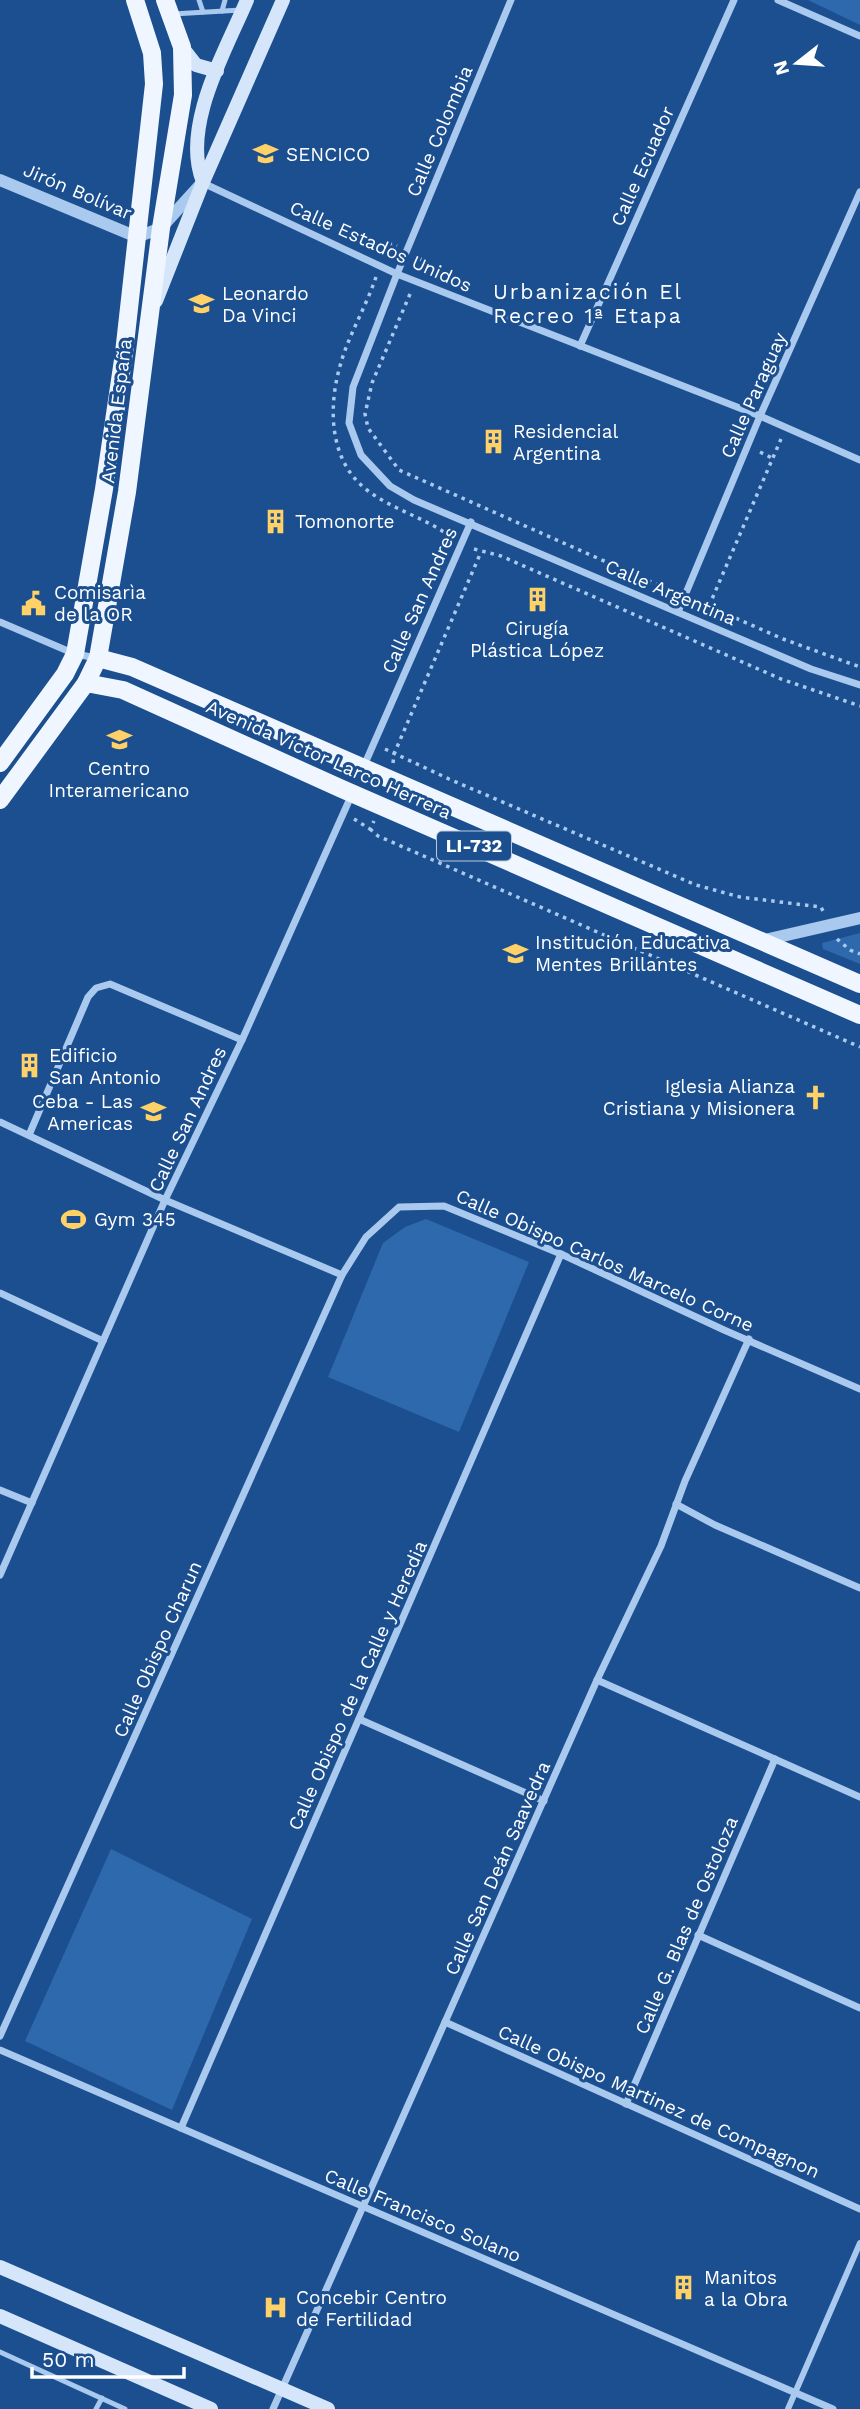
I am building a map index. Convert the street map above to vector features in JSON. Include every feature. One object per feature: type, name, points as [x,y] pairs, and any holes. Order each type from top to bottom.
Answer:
[{"type":"main road","name":"Avenida España","points":[[0,762],[65,674],[75,654],[104,489],[124,353],[154,67],[145,26],[135,0]]},
{"type":"main road","points":[[150,315],[203,183],[283,0]]},
{"type":"main road","points":[[203,183],[197,149],[198,126],[217,71],[245,5]]},
{"type":"main road","name":"Avenida España","points":[[0,800],[86,682],[98,658],[127,492],[161,228],[183,95],[182,47],[167,7]]},
{"type":"main road","points":[[182,47],[195,65],[217,71]]},
{"type":"main road","name":"Avenida Víctor Larco Herrera","points":[[98,658],[132,667],[860,984]]},
{"type":"main road","name":"Avenida Víctor Larco Herrera","points":[[86,682],[123,690],[860,1015]]},
{"type":"main road","points":[[0,2267],[328,2409]]},
{"type":"main road","points":[[0,2316],[211,2409]]},
{"type":"street","name":"Calle Colombia","points":[[397,274],[511,0]]},
{"type":"street","name":"Calle Ecuador","points":[[580,345],[734,0]]},
{"type":"street","points":[[778,0],[860,36]]},
{"type":"street","name":"Jirón Bolívar","points":[[0,180],[136,237],[161,228],[203,183]]},
{"type":"street","name":"Calle Estados Unidos","points":[[203,183],[397,274],[760,416],[860,460]]},
{"type":"street","name":"Calle Paraguay","points":[[678,612],[760,416],[860,192]]},
{"type":"street","name":"Calle Argentina","points":[[397,274],[353,387],[349,423],[361,455],[390,486],[414,500],[811,669],[860,685]]},
{"type":"street","name":"Calle San Andres","points":[[363,768],[471,522]]},
{"type":"street","points":[[0,622],[75,654],[98,658]]},
{"type":"street","name":"Calle San Andres","points":[[0,1575],[165,1200],[242,1040],[353,793]]},
{"type":"street","points":[[758,941],[860,918]]},
{"type":"street","points":[[29,1135],[88,998],[96,989],[110,984],[242,1040]]},
{"type":"street","points":[[0,1122],[165,1200],[342,1275]]},
{"type":"street","name":"Calle Obispo Carlos Marcelo Corne","points":[[342,1275],[366,1237],[399,1207],[444,1206],[561,1254],[860,1390]]},
{"type":"street","name":"Calle Obispo de la Calle y Heredia","points":[[181,2128],[561,1254]]},
{"type":"street","name":"Calle Obispo Charun","points":[[0,2036],[342,1275]]},
{"type":"street","points":[[0,1293],[103,1341]]},
{"type":"street","name":"Calle San Deán Saavedra","points":[[273,2409],[597,1680],[661,1546],[676,1504],[749,1339]]},
{"type":"street","points":[[0,1490],[32,1503]]},
{"type":"street","points":[[676,1504],[715,1525],[860,1588]]},
{"type":"street","points":[[597,1680],[860,1797]]},
{"type":"street","points":[[359,1719],[544,1801]]},
{"type":"street","name":"Calle G. Blas de Ostoloza","points":[[626,2104],[775,1759]]},
{"type":"street","points":[[698,1935],[860,2008]]},
{"type":"street","name":"Calle Obispo Martinez de Compagnon","points":[[445,2022],[860,2209]]},
{"type":"street","name":"Calle Francisco Solano","points":[[0,2050],[833,2409]]},
{"type":"street","points":[[788,2409],[860,2244]]},
{"type":"lane","points":[[199,0],[203,12]]},
{"type":"lane","points":[[222,11],[225,0]]},
{"type":"lane","points":[[167,7],[203,12],[222,11],[245,5]]},
{"type":"lane","points":[[0,2353],[125,2409]]},
{"type":"lane","points":[[96,2409],[102,2398]]},
{"type":"path","points":[[452,537],[390,505],[365,488],[351,473],[334,438],[332,407],[340,366],[391,244],[425,262],[382,357],[372,383],[365,414],[368,428],[399,470],[663,589],[684,595],[783,639],[860,667]]},
{"type":"path","points":[[709,625],[709,606],[786,428]]},
{"type":"path","points":[[392,781],[394,754],[481,552],[500,556],[781,679],[860,706]]},
{"type":"path","points":[[394,754],[696,885],[740,897],[821,906],[828,925],[840,943],[860,954]]},
{"type":"path","points":[[370,829],[379,836],[440,864],[860,1047]]},
{"type":"shaded area","points":[[808,0],[860,0],[860,25]]},
{"type":"shaded area","points":[[860,933],[860,964],[823,949],[822,943]]},
{"type":"shaded area","points":[[426,1219],[529,1262],[459,1432],[328,1377],[383,1243],[405,1227]]},
{"type":"shaded area","points":[[111,1849],[252,1919],[172,2110],[25,2041]]},
{"type":"place","name":"SENCICO","points":[[266,154]]},
{"type":"place","name":"Leonardo Da Vinci","points":[[202,304]]},
{"type":"place","name":"Residencial Argentina","points":[[493,442]]},
{"type":"place","name":"Tomonorte","points":[[275,521]]},
{"type":"place","name":"Cirugía Plástica López","points":[[537,600]]},
{"type":"place","name":"Comisarìa de la OR","points":[[34,603]]},
{"type":"place","name":"Centro Interamericano","points":[[119,740]]},
{"type":"place","name":"Institución Educativa Mentes Brillantes","points":[[515,953]]},
{"type":"place","name":"Edificio San Antonio","points":[[29,1066]]},
{"type":"place","name":"Iglesia Alianza Cristiana y Misionera","points":[[815,1097]]},
{"type":"place","name":"Ceba - Las Americas","points":[[153,1112]]},
{"type":"place","name":"Gym 345","points":[[74,1219]]},
{"type":"place","name":"Manitos a la Obra","points":[[684,2288]]},
{"type":"place","name":"Concebir Centro de Fertilidad","points":[[276,2308]]},
{"type":"district","name":"Urbanización El Recreo 1ª Etapa","points":[[588,304]]}]
